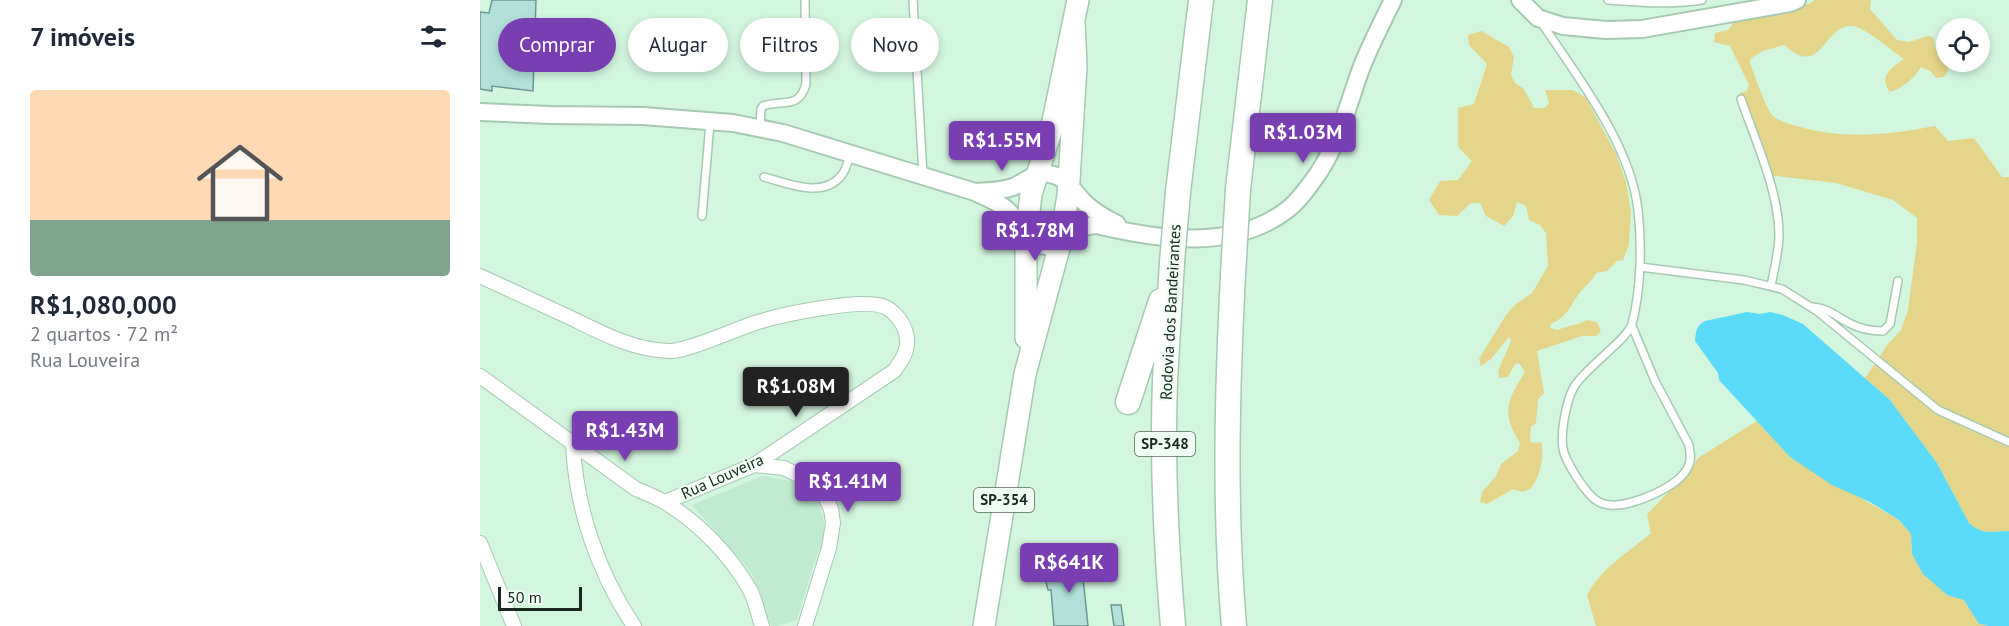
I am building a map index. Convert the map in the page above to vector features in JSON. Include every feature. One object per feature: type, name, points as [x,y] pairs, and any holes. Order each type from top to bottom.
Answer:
[{"type":"highway","name":"Rodovia dos Bandeirantes","points":[[1173,626],[1166,521],[1165,382],[1178,192],[1201,0]]},
{"type":"highway","points":[[1234,626],[1227,495],[1227,389],[1238,189],[1260,0]]},
{"type":"highway","points":[[1128,402],[1172,265]]},
{"type":"main road","name":"SP-354","points":[[1025,374],[1026,237],[1031,194],[1051,131],[1060,78],[1078,0]]},
{"type":"main road","name":"SP-354","points":[[984,626],[1025,374],[1059,248],[1069,183],[1076,66],[1074,22]]},
{"type":"street","points":[[480,112],[643,116],[711,120],[760,128],[975,192],[1005,208],[1026,237],[1035,244],[1059,248],[1071,233],[1086,226],[1097,225],[1190,240],[1225,237],[1264,224],[1287,210],[1303,194],[1320,171],[1333,145],[1363,64],[1393,0]]},
{"type":"street","points":[[1520,0],[1538,18],[1563,26],[1606,30],[1642,29],[1797,0]]},
{"type":"street","points":[[975,192],[1001,190],[1036,175],[1054,174],[1069,183],[1083,201],[1100,216],[1135,232]]},
{"type":"street","name":"Rua Louveira","points":[[480,276],[621,341],[647,349],[671,352],[781,315],[851,305],[874,304],[885,307],[902,322],[908,338],[906,351],[894,371],[754,465],[664,502]]},
{"type":"street","points":[[480,376],[636,489],[664,502],[691,520],[733,565],[749,589],[762,626]]},
{"type":"street","points":[[573,445],[574,472],[588,531],[605,574],[634,626]]},
{"type":"street","points":[[754,465],[784,468],[804,478],[824,494],[831,509],[833,523],[829,548],[805,626]]},
{"type":"street","points":[[480,543],[513,626]]},
{"type":"lane","points":[[760,128],[763,106],[795,101],[804,93],[806,84],[805,0]]},
{"type":"lane","points":[[913,0],[923,175]]},
{"type":"lane","points":[[1608,0],[1651,3],[1702,0]]},
{"type":"lane","points":[[1538,18],[1599,109],[1627,165],[1638,210],[1640,267],[1632,326],[1655,381],[1689,445],[1691,456],[1684,473],[1657,494],[1625,505],[1608,506],[1593,500],[1575,475],[1564,452],[1563,428],[1574,387],[1632,326]]},
{"type":"lane","points":[[1741,99],[1770,185],[1777,216],[1778,245],[1772,286]]},
{"type":"lane","points":[[702,216],[711,120]]},
{"type":"lane","points":[[764,177],[811,188],[824,187],[843,175],[850,154]]},
{"type":"lane","points":[[1640,267],[1744,280],[1782,289],[1810,307],[1938,410],[2009,442]]},
{"type":"lane","points":[[1810,307],[1828,310],[1851,325],[1868,331],[1883,331],[1890,324],[1898,281]]},
{"type":"shaded area","points":[[1815,0],[1871,0],[1870,9],[1897,40],[1909,42],[1928,36],[1933,37],[1936,50],[1936,72],[1947,72],[1944,77],[1936,78],[1930,71],[1921,67],[1908,82],[1890,92],[1885,81],[1886,77],[1891,69],[1904,59],[1865,31],[1853,26],[1843,28],[1815,54],[1807,57],[1797,54],[1784,45],[1763,51],[1751,58],[1750,63],[1754,75],[1772,115],[1780,121],[1797,126],[1849,135],[1883,134],[1935,126],[1948,141],[1974,138],[2002,177],[2009,177],[2009,531],[1979,530],[1969,523],[1937,463],[1890,400],[1865,378],[1888,344],[1901,330],[1908,310],[1917,242],[1917,218],[1893,200],[1836,183],[1768,177],[1740,93],[1747,91],[1749,85],[1730,46],[1714,42],[1715,33],[1728,30],[1736,20],[1809,4]]},
{"type":"shaded area","points":[[1481,31],[1509,47],[1514,57],[1511,75],[1515,83],[1524,89],[1534,108],[1545,108],[1549,103],[1545,90],[1573,90],[1586,98],[1616,154],[1626,182],[1631,212],[1629,244],[1623,260],[1617,261],[1607,271],[1596,273],[1567,312],[1551,324],[1550,328],[1558,330],[1586,320],[1597,322],[1601,331],[1596,336],[1582,336],[1537,351],[1544,393],[1538,399],[1536,423],[1531,427],[1530,441],[1541,442],[1542,447],[1542,459],[1537,478],[1531,488],[1522,492],[1513,489],[1487,504],[1480,502],[1482,492],[1496,476],[1501,464],[1518,451],[1520,443],[1508,415],[1510,399],[1525,372],[1519,363],[1515,364],[1508,377],[1499,378],[1498,371],[1511,341],[1509,337],[1491,359],[1481,366],[1479,359],[1506,315],[1516,304],[1532,293],[1548,266],[1546,233],[1540,225],[1529,220],[1526,206],[1517,202],[1513,216],[1504,226],[1486,216],[1480,203],[1471,203],[1457,216],[1439,215],[1429,200],[1440,181],[1458,180],[1472,161],[1458,147],[1458,108],[1474,104],[1487,64],[1469,45],[1468,35]]},
{"type":"shaded area","points":[[1757,421],[1790,457],[1899,520],[1911,534],[1912,554],[1946,595],[1964,599],[1979,624],[1989,626],[1596,626],[1587,595],[1608,568],[1651,533],[1647,514],[1691,469],[1698,458]]},
{"type":"shaded area","points":[[762,476],[791,481],[811,495],[820,505],[825,527],[824,538],[797,620],[777,626],[771,626],[751,572],[692,505]]},
{"type":"water","points":[[1747,312],[1760,314],[1770,312],[1803,324],[1890,400],[1937,463],[1969,523],[1984,531],[2009,531],[2009,626],[1979,624],[1964,600],[1947,595],[1923,574],[1912,554],[1911,534],[1899,520],[1870,502],[1832,485],[1790,457],[1719,380],[1718,373],[1695,341],[1697,329],[1705,321]]},
{"type":"building","points":[[492,0],[536,0],[535,18],[498,18],[498,72],[534,72],[533,91],[492,86],[492,91],[480,89],[480,12],[489,13]]},
{"type":"building","points":[[1081,558],[1088,626],[1054,626],[1051,590],[1048,590],[1046,582],[1059,568],[1058,561]]},
{"type":"building","points":[[1111,605],[1121,605],[1124,626],[1114,626]]}]
